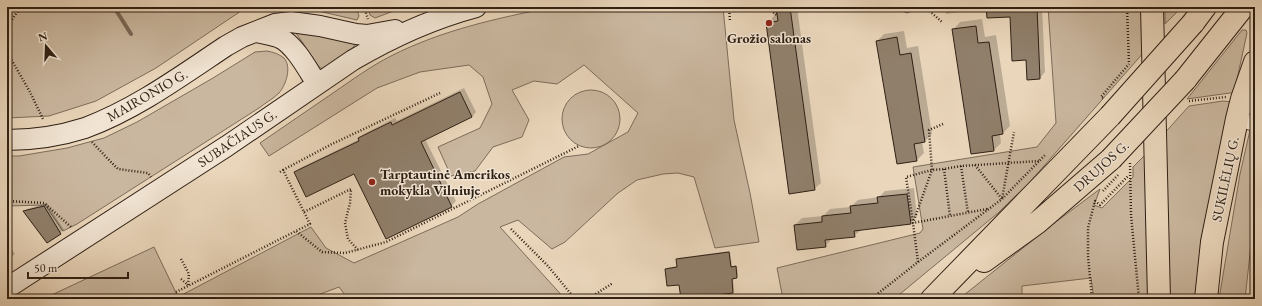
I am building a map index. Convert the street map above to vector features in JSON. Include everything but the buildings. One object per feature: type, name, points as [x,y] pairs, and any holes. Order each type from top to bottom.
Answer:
[{"type":"main road","name":"SUBAČIAUS G.","points":[[7,288],[201,164],[317,84],[374,48],[415,27],[476,7]]},
{"type":"main road","points":[[1152,7],[1159,299]]},
{"type":"main road","name":"DRUJOS G.","points":[[933,299],[1038,222],[1111,159],[1186,91],[1243,7]]},
{"type":"main road","name":"DRUJOS G.","points":[[933,299],[1110,116],[1199,15]]},
{"type":"main road","name":"MAIRONIO G.","points":[[7,140],[36,138],[61,134],[104,120],[128,109],[242,37],[275,24],[291,22],[309,24],[367,35],[415,27]]},
{"type":"main road","points":[[256,32],[281,38],[297,55],[317,84]]},
{"type":"main road","name":"SUKILĖLIŲ G.","points":[[1206,299],[1212,242],[1245,114],[1255,62]]},
{"type":"path","points":[[7,28],[18,11],[18,7]]},
{"type":"path","points":[[364,7],[370,25]]},
{"type":"path","points":[[729,7],[730,21]]},
{"type":"path","points":[[766,7],[778,15]]},
{"type":"path","points":[[925,7],[942,22]]},
{"type":"path","points":[[7,52],[44,119]]},
{"type":"path","points":[[1101,97],[1129,64]]},
{"type":"path","points":[[1186,91],[1229,97],[1245,114]]},
{"type":"path","points":[[280,172],[332,144],[440,93]]},
{"type":"path","points":[[913,224],[932,170],[929,130],[943,124]]},
{"type":"path","points":[[1002,199],[1014,132]]},
{"type":"path","points":[[296,231],[322,252],[345,253],[386,242],[579,146]]},
{"type":"path","points":[[871,299],[1002,199],[1050,151]]},
{"type":"path","points":[[918,262],[906,177],[932,170],[961,166],[1039,161]]},
{"type":"path","points":[[961,166],[968,213]]},
{"type":"path","points":[[976,166],[1002,199]]},
{"type":"path","points":[[118,168],[148,173]]},
{"type":"path","points":[[944,169],[950,216]]},
{"type":"path","points":[[176,292],[310,224],[283,170]]},
{"type":"path","points":[[1092,299],[1088,256],[1088,228],[1095,201],[1100,205],[1130,174]]},
{"type":"path","points":[[304,212],[351,189],[350,203],[345,223],[348,239],[358,250]]},
{"type":"path","points":[[7,201],[44,203],[74,230]]},
{"type":"path","points":[[913,224],[988,209]]},
{"type":"path","points":[[511,229],[548,266],[575,299]]},
{"type":"path","points":[[181,259],[189,274],[188,286]]},
{"type":"path","points":[[181,278],[188,286]]},
{"type":"path","points":[[588,299],[613,283]]},
{"type":"shaded area","points":[[7,7],[247,7],[156,68],[96,101],[49,116],[7,118]]},
{"type":"shaded area","points":[[301,7],[336,7],[347,10],[356,7],[359,16],[357,20]]},
{"type":"shaded area","points":[[368,7],[404,7],[375,18],[370,15]]},
{"type":"shaded area","points":[[553,7],[723,7],[734,120],[759,242],[715,248],[694,177],[678,173],[663,174],[637,180],[618,193],[565,242],[552,249],[518,220],[500,227],[565,299],[348,299],[339,287],[307,299],[43,299],[154,247],[178,297],[311,227],[326,248],[354,263],[458,217],[478,204],[564,157],[588,154],[628,132],[638,113],[584,65],[557,84],[534,81],[512,90],[529,120],[522,137],[493,147],[475,171],[451,176],[438,147],[480,128],[492,104],[483,77],[469,65],[420,72],[377,88],[269,156],[260,143],[369,69],[410,47],[470,26]]},
{"type":"shaded area","points":[[893,7],[922,7],[907,13]]},
{"type":"shaded area","points":[[1048,7],[1142,7],[1144,52],[1029,183],[998,213],[894,299],[783,299],[777,268],[920,233],[923,229],[913,167],[1037,147],[1056,123]]},
{"type":"shaded area","points":[[1165,7],[1182,7],[1165,24]]},
{"type":"shaded area","points":[[289,29],[356,41],[352,49],[323,69],[319,67],[296,33]]},
{"type":"shaded area","points":[[1242,30],[1246,30],[1247,33],[1234,93],[1187,99]]},
{"type":"shaded area","points":[[267,51],[280,55],[284,58],[288,66],[286,81],[282,90],[277,95],[77,224],[63,231],[45,205],[7,206],[7,156],[19,156],[67,148],[104,138],[137,122],[255,52]]},
{"type":"shaded area","points":[[591,90],[602,92],[615,103],[618,108],[620,119],[618,130],[607,143],[602,146],[591,148],[580,146],[567,135],[564,130],[562,119],[564,108],[575,95],[580,92]]},
{"type":"shaded area","points":[[1223,101],[1232,102],[1196,299],[1167,299],[1162,136],[1189,106]]},
{"type":"shaded area","points":[[1250,130],[1255,130],[1255,220],[1245,299],[1219,299],[1240,174]]},
{"type":"shaded area","points":[[1147,153],[1151,299],[1094,299],[1091,278],[1022,286],[1022,299],[959,299],[1053,224],[1100,189],[1094,205],[1102,208],[1133,177],[1133,167]]},
{"type":"waterway","points":[[114,7],[131,34]]},
{"type":"place","name":"Grožio salonas","points":[[769,23]]},
{"type":"place","name":"Tarptautinė Amerikos mokykla Vilniuje","points":[[372,182]]}]
